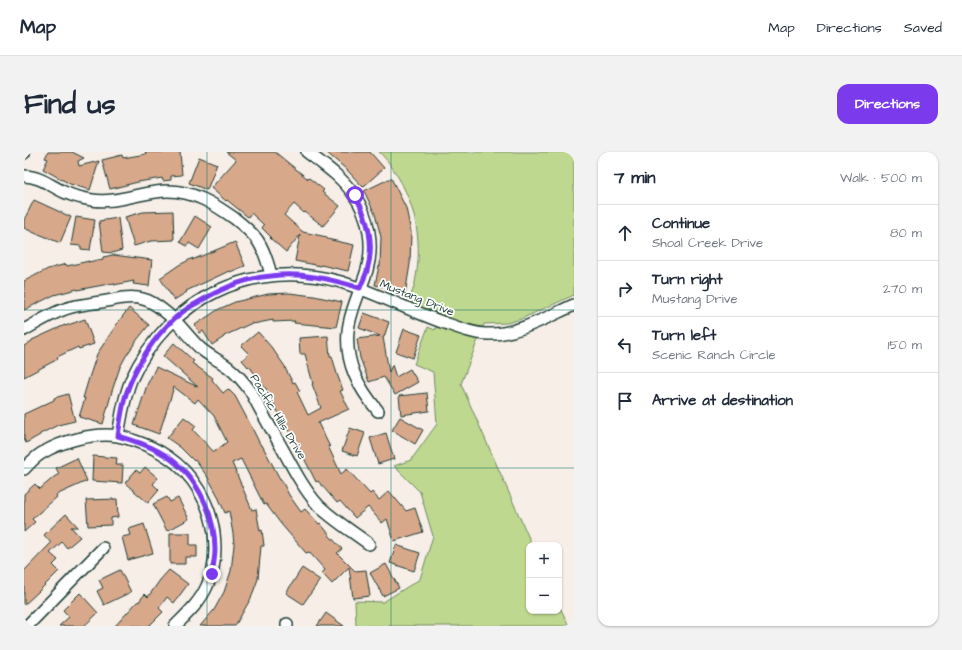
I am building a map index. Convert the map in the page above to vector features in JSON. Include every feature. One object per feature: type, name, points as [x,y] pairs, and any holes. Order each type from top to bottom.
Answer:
[{"type":"street","points":[[307,152],[339,176],[355,195],[367,223],[370,248],[369,260],[367,271],[352,312],[348,340],[353,372],[358,384],[366,397],[378,411]]},
{"type":"street","points":[[24,176],[38,178],[59,190],[84,199],[106,201],[167,191],[179,192],[200,198],[221,209],[244,225],[252,233],[258,240],[265,253],[271,275]]},
{"type":"street","name":"Mustang Drive","points":[[118,436],[126,396],[136,371],[156,339],[183,311],[220,290],[244,281],[271,275],[304,275],[325,278],[360,288],[437,320],[468,331],[488,334],[499,334],[521,328],[574,305]]},
{"type":"street","name":"Pacific Hills Drive","points":[[24,330],[57,312],[66,309],[126,298],[140,298],[164,310],[201,349],[227,366],[244,382],[302,484],[320,506],[330,515],[369,544]]},
{"type":"street","points":[[24,469],[32,460],[52,447],[79,438],[107,435],[118,436],[144,444],[158,451],[186,472],[202,497],[210,514],[213,525],[215,551],[210,579],[203,594],[198,602],[175,626]]},
{"type":"street","points":[[26,626],[102,548]]},
{"type":"green space","points":[[379,152],[574,152],[574,295],[521,319],[507,323],[484,324],[461,384],[531,542],[526,542],[526,614],[562,614],[562,611],[569,626],[356,626],[355,601],[383,602],[420,579],[433,536],[420,492],[394,466],[411,460],[437,424],[433,372],[414,364],[428,327],[435,330],[441,316],[408,303],[415,284],[418,262],[417,233],[415,219],[406,192],[388,162]]},
{"type":"building","points":[[48,152],[72,152],[84,158],[78,161],[79,166],[99,161],[90,190],[70,184],[43,169],[48,159],[45,158]]},
{"type":"building","points":[[145,152],[180,152],[182,175],[171,176],[171,180],[163,181],[162,178],[110,189],[102,160],[122,155],[123,158],[146,154]]},
{"type":"building","points":[[226,152],[275,152],[324,190],[322,192],[340,206],[323,226],[294,204],[284,215],[303,232],[354,245],[348,271],[295,261],[300,235],[286,252],[270,238],[271,237],[262,228],[264,225],[251,213],[248,217],[211,188],[236,160]]},
{"type":"building","points":[[326,152],[370,152],[384,168],[363,187],[346,169]]},
{"type":"building","points":[[199,157],[217,164],[207,190],[189,183]]},
{"type":"building","points":[[391,178],[406,208],[411,232],[410,264],[405,295],[391,293],[392,288],[375,285],[380,266],[381,237],[375,214],[364,191]]},
{"type":"building","points":[[34,200],[71,217],[60,243],[24,228],[24,220]]},
{"type":"building","points":[[173,211],[174,240],[151,241],[134,246],[125,217],[143,212]]},
{"type":"building","points":[[195,216],[212,227],[199,249],[189,243],[187,246],[180,242]]},
{"type":"building","points":[[76,217],[95,220],[90,250],[81,249],[81,246],[71,245]]},
{"type":"building","points":[[118,218],[122,250],[112,253],[103,252],[99,221]]},
{"type":"building","points":[[235,242],[245,266],[230,272],[229,271],[186,291],[187,292],[174,300],[160,278],[179,265],[193,258],[192,260]]},
{"type":"building","points":[[113,255],[152,260],[149,286],[133,284],[134,281],[77,289],[54,295],[24,310],[24,281],[48,269],[66,264],[67,266],[103,259],[103,257]]},
{"type":"building","points":[[289,293],[314,296],[342,302],[336,327],[294,323],[295,321],[273,322],[273,320],[252,323],[224,336],[212,345],[203,331],[200,333],[195,325],[219,309],[235,302],[268,294]]},
{"type":"building","points":[[129,308],[149,325],[137,340],[120,367],[103,424],[79,417],[85,398],[83,398],[97,354]]},
{"type":"building","points":[[364,313],[389,322],[383,337],[389,372],[392,365],[396,377],[410,369],[418,382],[395,395],[384,377],[369,382],[360,358],[357,339],[380,336],[359,328]]},
{"type":"building","points":[[85,319],[94,344],[79,349],[78,347],[57,357],[58,359],[24,377],[24,346],[32,340],[65,325]]},
{"type":"building","points":[[404,329],[421,335],[413,358],[396,352]]},
{"type":"building","points":[[258,332],[272,348],[286,368],[293,383],[295,382],[300,391],[297,392],[308,415],[321,408],[312,384],[305,354],[300,354],[299,338],[328,336],[330,356],[332,356],[343,390],[340,391],[349,409],[318,423],[341,474],[347,469],[370,494],[372,492],[379,500],[389,491],[406,511],[415,508],[423,532],[394,541],[387,519],[382,523],[368,507],[355,518],[340,501],[337,503],[318,481],[316,482],[266,389],[249,366],[248,367],[242,360],[249,354],[241,346]]},
{"type":"building","points":[[174,343],[194,361],[192,363],[213,378],[212,380],[223,393],[228,389],[235,396],[261,446],[262,445],[289,495],[301,512],[305,509],[319,524],[320,523],[342,549],[337,553],[355,571],[366,570],[370,596],[353,598],[349,567],[332,584],[322,573],[325,570],[309,552],[306,553],[266,504],[264,505],[241,459],[232,463],[252,510],[256,509],[260,531],[262,530],[264,546],[261,546],[258,579],[251,598],[235,626],[200,626],[214,610],[224,592],[231,571],[234,545],[229,511],[225,513],[207,476],[195,460],[194,461],[180,447],[167,438],[184,417],[196,426],[193,430],[214,452],[227,442],[214,416],[198,399],[195,403],[174,387],[159,434],[134,425],[147,385],[156,367],[198,387],[163,356]]},
{"type":"building","points":[[427,393],[429,411],[401,415],[399,396]]},
{"type":"building","points":[[68,394],[75,421],[58,425],[26,443],[24,439],[24,414],[54,400],[54,398]]},
{"type":"building","points":[[400,417],[423,430],[415,444],[392,430]]},
{"type":"building","points":[[350,428],[365,433],[357,456],[342,451]]},
{"type":"building","points":[[386,433],[394,459],[378,464],[370,438]]},
{"type":"building","points":[[93,456],[117,458],[116,465],[123,465],[122,483],[92,481]]},
{"type":"building","points":[[77,458],[87,481],[56,495],[57,497],[32,519],[35,522],[24,532],[24,494],[35,484],[40,489],[59,474],[56,468]]},
{"type":"building","points":[[145,467],[158,478],[153,484],[159,490],[148,503],[125,483],[136,470],[140,473]]},
{"type":"building","points":[[167,497],[170,502],[178,498],[189,519],[167,531],[153,504]]},
{"type":"building","points":[[117,499],[118,517],[111,518],[111,525],[88,526],[86,500]]},
{"type":"building","points":[[66,514],[78,527],[71,527],[80,537],[67,548],[62,542],[50,553],[58,560],[53,565],[59,571],[24,605],[24,571],[51,543],[44,535]]},
{"type":"building","points":[[144,524],[153,553],[128,560],[122,537],[131,535],[129,529]]},
{"type":"building","points":[[170,533],[190,533],[190,545],[197,545],[197,557],[185,557],[185,564],[170,564]]},
{"type":"building","points":[[396,545],[420,553],[414,571],[390,563]]},
{"type":"building","points":[[386,564],[399,588],[383,596],[370,573]]},
{"type":"building","points":[[302,568],[320,580],[303,604],[286,593]]},
{"type":"building","points":[[120,570],[131,592],[104,605],[97,591],[103,588],[99,580]]},
{"type":"building","points":[[169,570],[188,584],[174,603],[167,597],[159,608],[163,612],[149,626],[115,626],[145,594],[148,597]]},
{"type":"building","points":[[80,593],[98,613],[84,626],[59,626],[69,617],[63,610]]},
{"type":"building","points":[[326,613],[344,626],[317,626]]},
{"type":"route","points":[[212,574],[215,551],[213,525],[210,514],[200,492],[186,472],[168,456],[144,444],[118,436],[123,407],[131,381],[146,353],[174,319],[183,311],[201,300],[232,285],[271,275],[304,275],[325,278],[360,288],[367,271],[370,248],[367,223],[355,195]]}]
